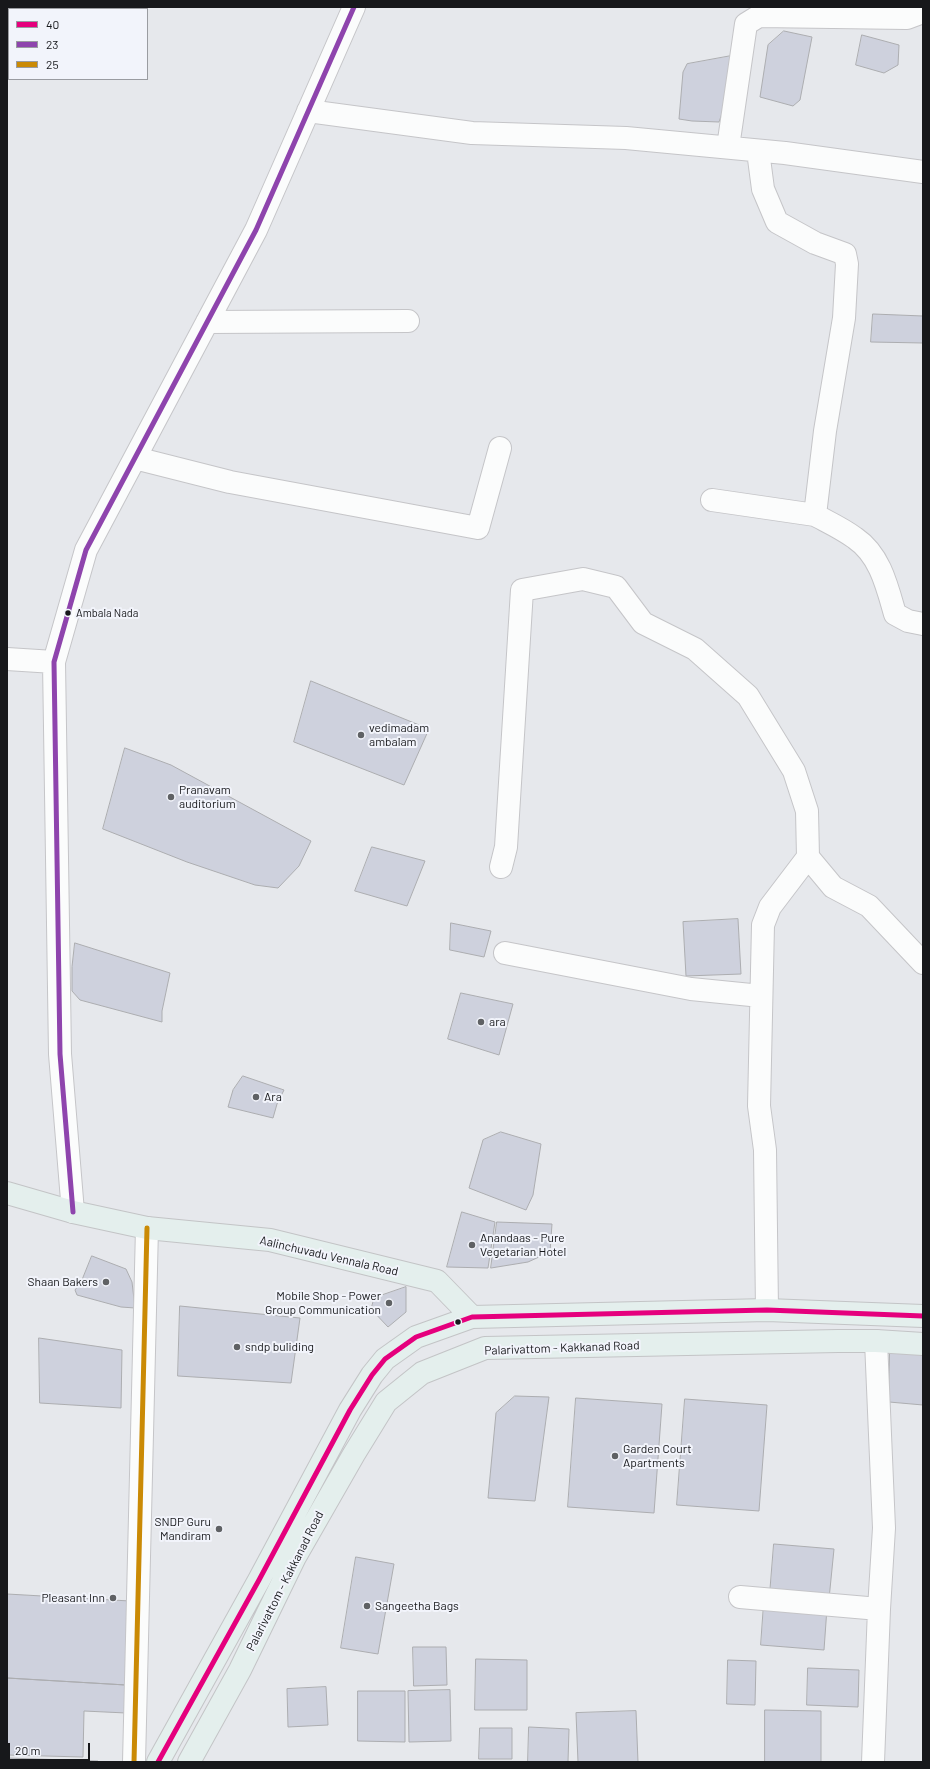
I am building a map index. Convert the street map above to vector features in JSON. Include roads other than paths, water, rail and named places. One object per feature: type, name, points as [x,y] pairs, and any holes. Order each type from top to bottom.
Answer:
[{"type":"main road","name":"Aalinchuvadu Vennala Road","points":[[7,1194],[73,1212],[147,1228],[270,1240],[438,1281],[472,1317]]},
{"type":"main road","name":"Palarivattom - Kakkanad Road","points":[[158,1762],[259,1580],[350,1410],[372,1375],[385,1360],[416,1337],[472,1317],[767,1310],[923,1316]]},
{"type":"main road","points":[[838,1313],[838,1340]]},
{"type":"main road","name":"Palarivattom - Kakkanad Road","points":[[189,1762],[240,1670],[295,1557],[354,1454],[386,1402],[422,1373],[485,1348],[838,1340],[923,1344]]},
{"type":"street","points":[[73,1212],[60,1054],[54,662],[86,550],[256,230],[354,7]]},
{"type":"street","points":[[728,148],[746,24],[760,16],[907,18],[923,12],[923,7]]},
{"type":"street","points":[[308,111],[472,133],[626,138],[758,151],[923,172]]},
{"type":"street","points":[[758,151],[763,189],[777,222],[815,243],[845,254],[847,264],[844,318],[824,431],[815,514]]},
{"type":"street","points":[[207,322],[408,321]]},
{"type":"street","points":[[135,458],[230,482],[478,528],[500,448]]},
{"type":"street","points":[[712,500],[815,514],[856,538],[872,555],[881,569],[895,614],[908,621],[923,624]]},
{"type":"street","points":[[500,867],[506,847],[522,590],[583,579],[616,587],[643,623],[695,649],[748,696],[794,771],[807,811],[808,857],[770,907],[763,925],[760,1106],[765,1150],[767,1310]]},
{"type":"street","points":[[7,659],[54,662]]},
{"type":"street","points":[[808,857],[833,887],[869,906],[923,962]]},
{"type":"street","points":[[505,953],[691,990],[761,996]]},
{"type":"street","points":[[134,1762],[147,1228]]},
{"type":"street","points":[[873,1762],[884,1528],[876,1341]]},
{"type":"street","points":[[740,1597],[879,1609]]},
{"type":"place","name":"Ambala Nada","points":[[68,613]]},
{"type":"place","name":"vedimadam ambalam","points":[[361,735]]},
{"type":"place","name":"Pranavam auditorium","points":[[171,797]]},
{"type":"place","name":"ara","points":[[481,1022]]},
{"type":"place","name":"Ara","points":[[256,1097]]},
{"type":"place","name":"Anandaas - Pure Vegetarian Hotel","points":[[472,1245]]},
{"type":"place","name":"Shaan Bakers","points":[[106,1282]]},
{"type":"place","name":"Mobile Shop - Power Group Communication","points":[[389,1303]]},
{"type":"place","name":"sndp buliding","points":[[237,1347]]},
{"type":"place","name":"Garden Court Apartments","points":[[615,1456]]},
{"type":"place","name":"SNDP Guru Mandiram","points":[[219,1529]]},
{"type":"place","name":"Pleasant Inn","points":[[113,1598]]},
{"type":"place","name":"Sangeetha Bags","points":[[367,1606]]}]
